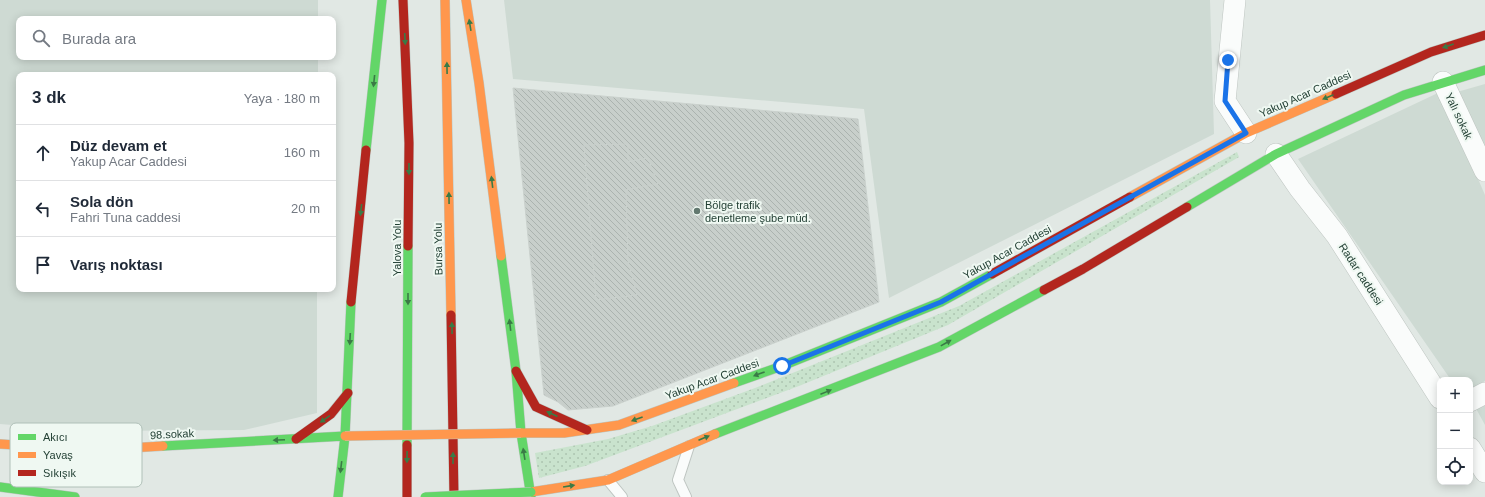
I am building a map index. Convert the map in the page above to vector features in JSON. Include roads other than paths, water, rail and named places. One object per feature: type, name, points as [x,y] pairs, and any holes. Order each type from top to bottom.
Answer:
[{"type":"main road","points":[[338,497],[348,392],[352,290],[382,0]]},
{"type":"main road","name":"Yalova Yolu","points":[[403,0],[409,143],[407,497]]},
{"type":"main road","name":"Bursa Yolu","points":[[446,0],[454,497]]},
{"type":"main road","points":[[466,0],[479,83],[516,371],[521,433],[531,495]]},
{"type":"main road","name":"Yakup Acar Caddesi","points":[[345,436],[564,433],[619,425],[648,415],[782,366],[941,302],[1246,133],[1431,52],[1485,35]]},
{"type":"main road","points":[[425,497],[531,495],[608,480],[690,445],[938,347],[1083,269],[1276,154],[1404,95],[1485,70]]},
{"type":"main road","points":[[516,371],[536,407],[588,430]]},
{"type":"main road","points":[[296,439],[331,414],[348,392]]},
{"type":"main road","name":"98.sokak","points":[[142,447],[345,436]]},
{"type":"main road","name":"98.sokak","points":[[0,444],[10,445]]},
{"type":"main road","points":[[592,493],[608,480]]},
{"type":"main road","points":[[0,487],[75,497]]},
{"type":"street","points":[[1235,0],[1225,101],[1246,133]]},
{"type":"street","name":"Yalı sokak","points":[[1443,82],[1485,171]]},
{"type":"street","name":"Radar caddesi","points":[[1276,154],[1300,189],[1337,236],[1437,393]]},
{"type":"street","points":[[1473,399],[1485,393]]},
{"type":"street","points":[[1471,449],[1485,472]]},
{"type":"lane","points":[[686,497],[678,480],[690,445]]},
{"type":"lane","points":[[608,480],[622,497]]},
{"type":"place","name":"Bölge trafik denetleme şube müd.","points":[[697,211]]}]
